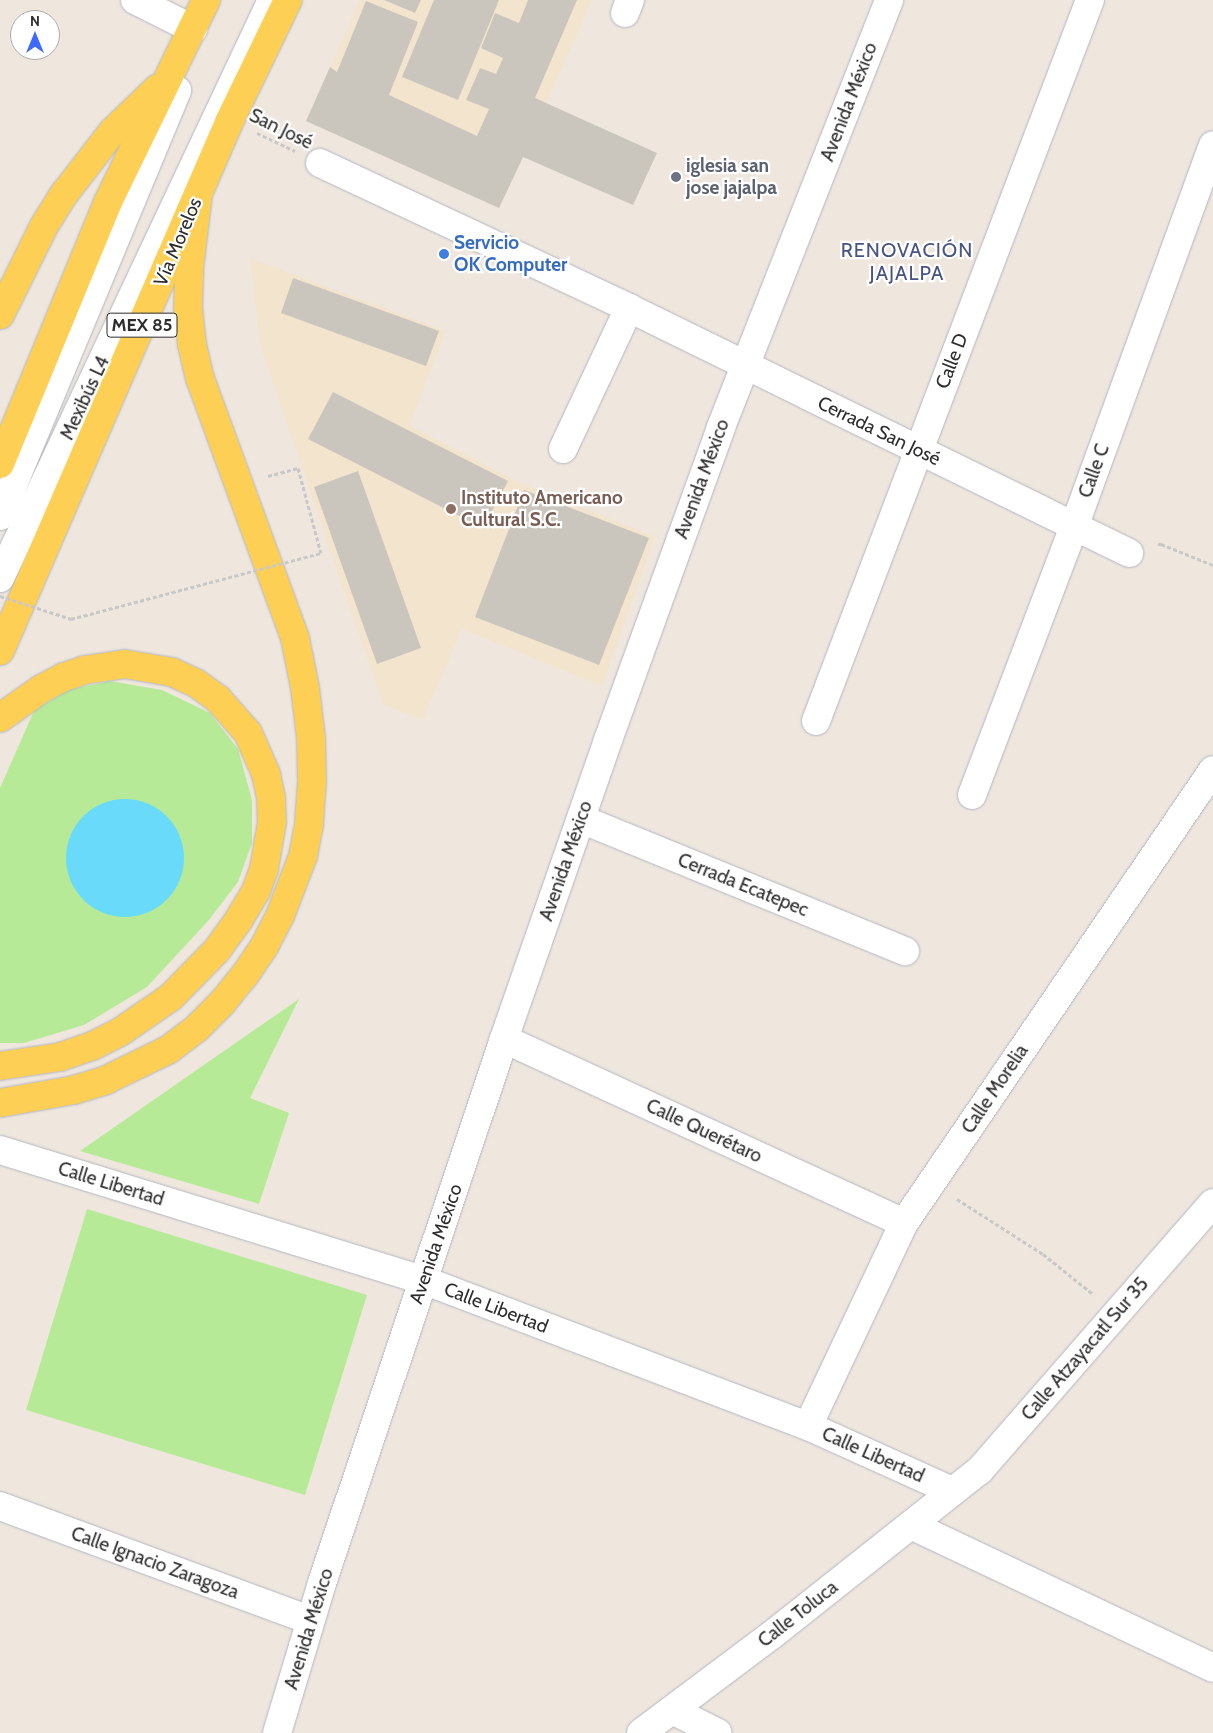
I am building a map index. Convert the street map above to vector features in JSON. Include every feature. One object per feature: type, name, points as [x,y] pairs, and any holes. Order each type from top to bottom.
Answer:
[{"type":"main road","points":[[0,464],[108,202],[206,0]]},
{"type":"main road","name":"Vía Morelos","points":[[0,651],[230,120],[288,0]]},
{"type":"main road","points":[[0,315],[44,226],[65,193],[113,131],[170,77]]},
{"type":"main road","points":[[0,1103],[74,1090],[106,1080],[168,1050],[197,1028],[228,996],[265,945],[286,901],[302,856],[309,824],[312,781],[311,738],[306,688],[295,638],[200,379],[192,345],[188,307],[189,270],[198,195]]},
{"type":"main road","points":[[0,718],[41,689],[84,670],[125,664],[172,672],[196,683],[218,698],[248,733],[266,774],[271,798],[272,822],[264,869],[256,891],[218,950],[171,996],[120,1032],[92,1046],[60,1056],[0,1066]]},
{"type":"street","points":[[136,0],[193,29]]},
{"type":"street","name":"Mexibús L4","points":[[0,516],[164,116],[219,0]]},
{"type":"street","name":"Mexibús L4","points":[[0,578],[272,0]]},
{"type":"street","name":"Avenida México","points":[[277,1733],[310,1620],[504,1039],[580,819],[745,364],[889,0]]},
{"type":"street","name":"Calle D","points":[[816,722],[1090,0]]},
{"type":"street","name":"Calle C","points":[[972,794],[1074,527],[1213,146]]},
{"type":"street","name":"Cerrada San José","points":[[320,163],[630,308],[1129,553]]},
{"type":"street","points":[[563,449],[630,308]]},
{"type":"street","name":"Calle Morelia","points":[[808,1426],[904,1222],[1213,770]]},
{"type":"street","name":"Cerrada Ecatepec","points":[[580,819],[906,951]]},
{"type":"street","name":"Calle Querétaro","points":[[504,1039],[904,1222]]},
{"type":"street","name":"Calle Libertad","points":[[0,1150],[423,1280],[808,1426],[952,1491]]},
{"type":"street","name":"Calle Atzayacatl Sur 35","points":[[952,1491],[980,1470],[1213,1203]]},
{"type":"street","name":"Calle Toluca","points":[[641,1733],[773,1634],[952,1491]]},
{"type":"street","name":"Calle Ignacio Zaragoza","points":[[0,1506],[310,1620]]},
{"type":"street","points":[[911,1525],[1213,1668]]},
{"type":"street","points":[[672,1710],[718,1733]]},
{"type":"path","name":"San José","points":[[230,120],[320,163]]},
{"type":"path","points":[[0,596],[71,619],[321,553],[298,468]]},
{"type":"path","points":[[1129,553],[1161,544],[1213,565]]},
{"type":"path","points":[[931,1182],[1042,1254],[1118,1312]]},
{"type":"shaded area","points":[[360,0],[592,0],[546,104],[501,83],[489,109],[477,136],[523,157],[499,208],[306,121]]},
{"type":"shaded area","name":"Instituto Americano Cultural S.C.","points":[[250,258],[445,331],[410,426],[517,481],[655,537],[602,686],[462,629],[423,720],[383,705],[260,345]]},
{"type":"green space","points":[[110,681],[162,690],[210,713],[238,749],[252,800],[252,843],[238,882],[208,921],[147,987],[84,1025],[24,1043],[0,1043],[0,788],[34,711],[68,690]]},
{"type":"green space","points":[[299,999],[250,1098],[289,1113],[259,1204],[80,1151]]},
{"type":"green space","points":[[87,1209],[367,1295],[305,1495],[26,1410]]},
{"type":"water","points":[[125,799],[148,803],[167,816],[180,835],[184,858],[180,881],[167,900],[148,913],[125,917],[102,913],[83,900],[70,881],[66,858],[70,835],[83,816],[102,803]]},
{"type":"building","points":[[384,0],[421,0],[415,13]]},
{"type":"building","points":[[434,0],[499,0],[458,100],[402,77]]},
{"type":"building","points":[[528,0],[577,0],[535,98],[657,153],[633,205],[523,157],[499,208],[306,121],[330,67],[337,72],[366,1],[418,22],[389,95],[477,136],[489,109],[466,100],[480,68],[496,74],[503,58],[481,48],[495,13],[519,23]]},
{"type":"building","points":[[293,278],[439,331],[426,366],[281,313]]},
{"type":"building","points":[[333,392],[508,481],[483,528],[308,439]]},
{"type":"building","points":[[358,471],[421,648],[377,664],[314,487]]},
{"type":"building","points":[[524,490],[649,538],[599,665],[475,617]]},
{"type":"place","name":"iglesia san jose jajalpa","points":[[676,177]]},
{"type":"place","name":"Servicio OK Computer","points":[[444,254]]},
{"type":"place","name":"Instituto Americano Cultural S.C.","points":[[451,509]]},
{"type":"district","name":"RENOVACIÓN JAJALPA","points":[[907,262]]}]
